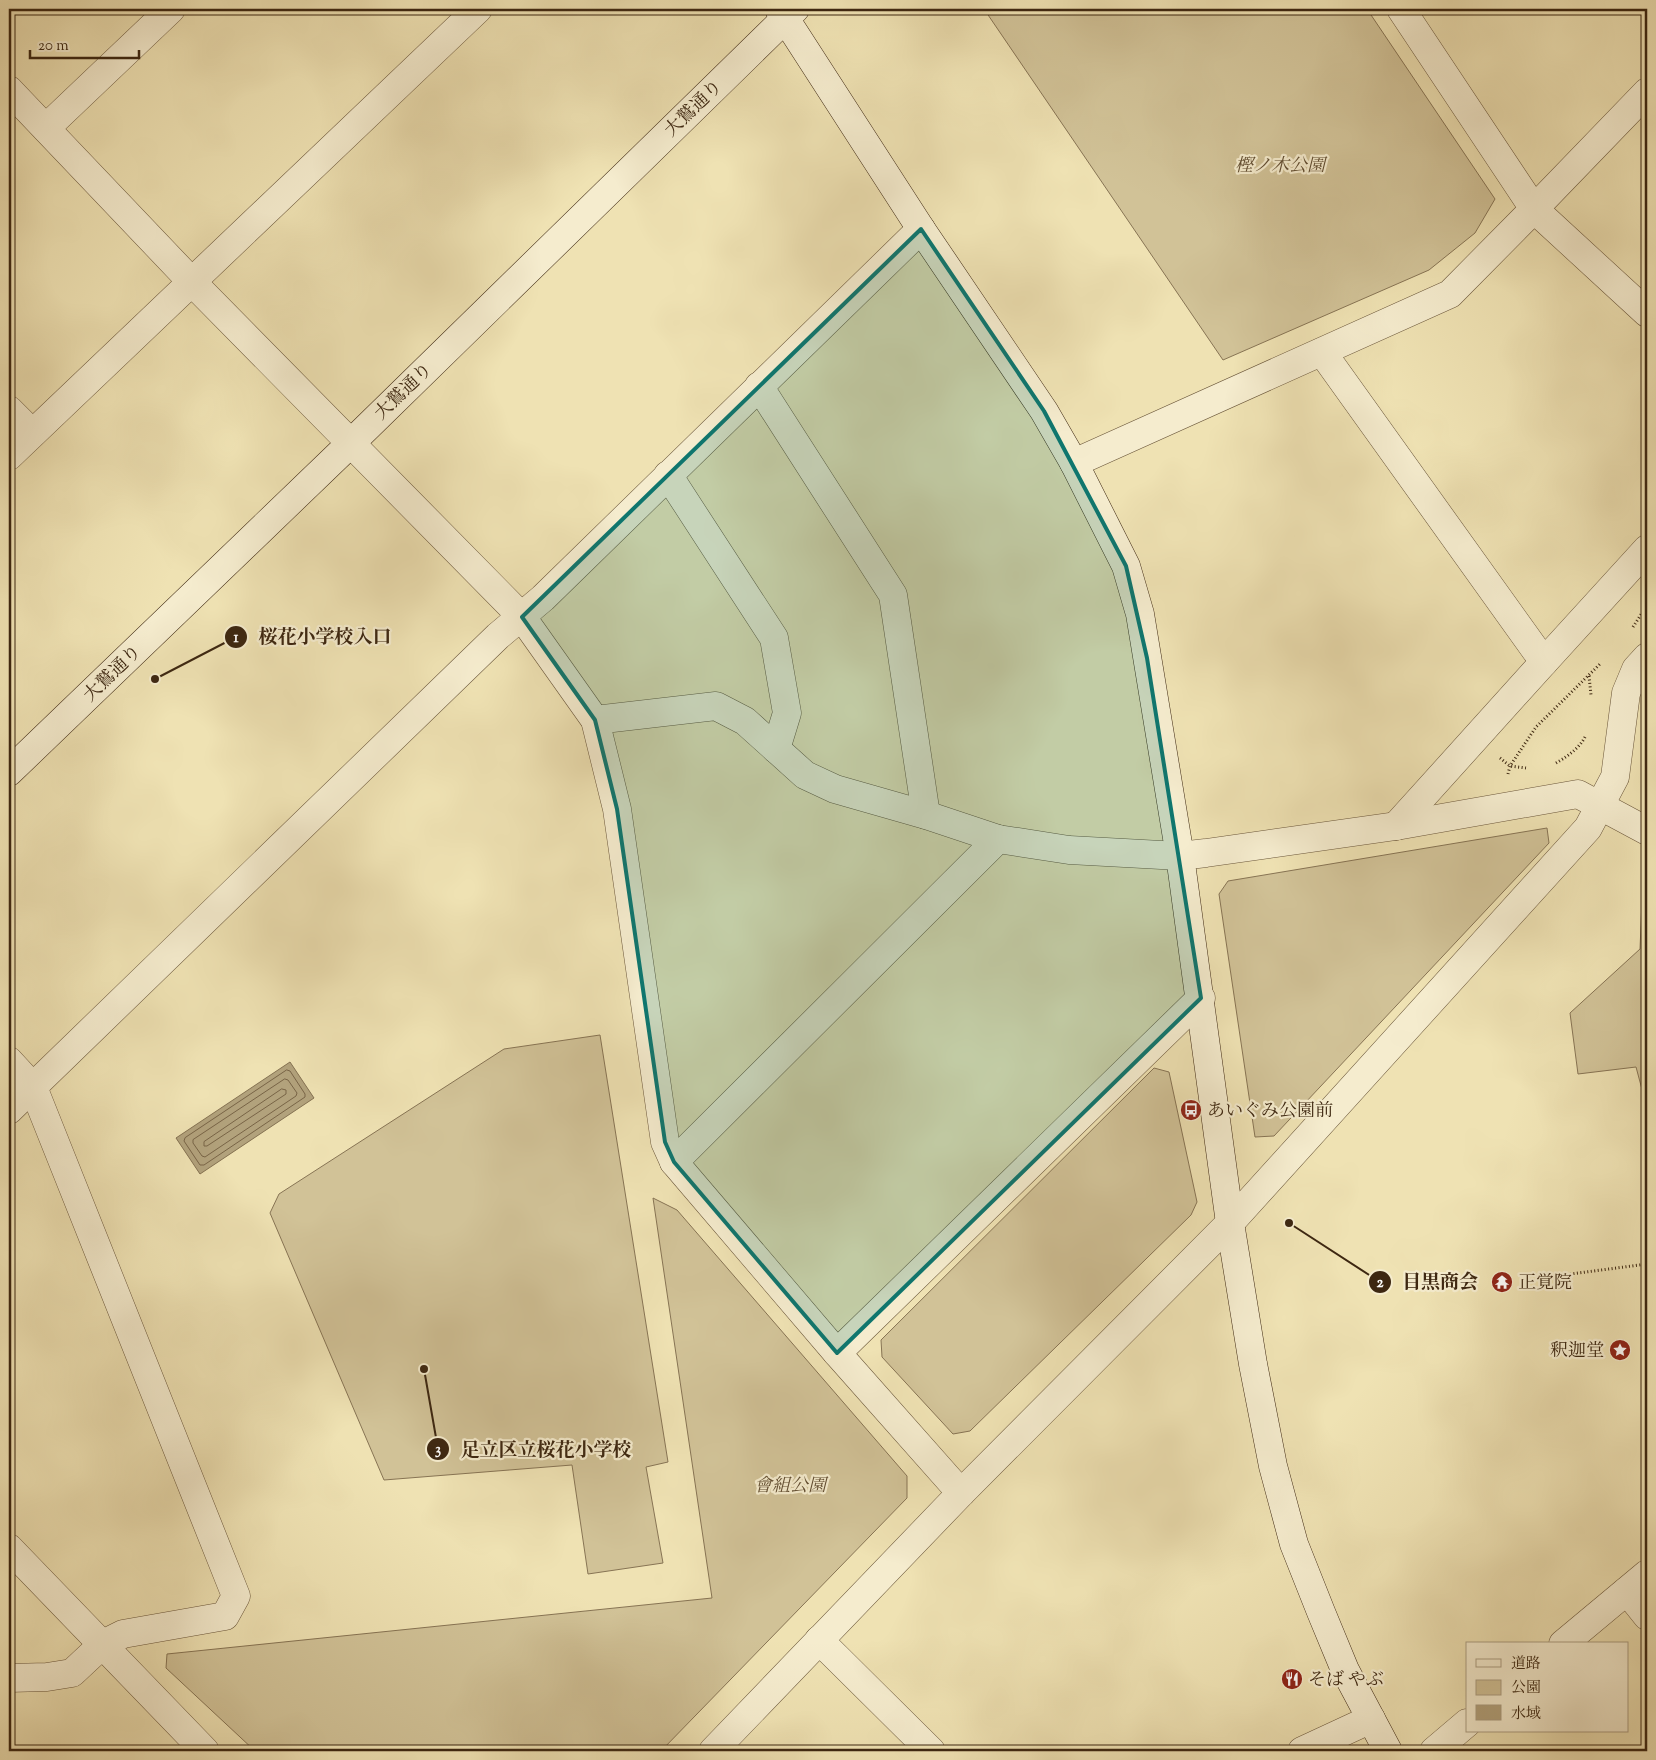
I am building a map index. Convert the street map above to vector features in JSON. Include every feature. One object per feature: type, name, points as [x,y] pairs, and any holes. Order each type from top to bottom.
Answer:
[{"type":"street","points":[[46,128],[171,9]]},
{"type":"street","points":[[9,456],[478,9]]},
{"type":"street","points":[[1402,9],[1534,209],[1647,313]]},
{"type":"street","points":[[786,12],[921,229],[1044,411],[1074,463],[1126,566],[1140,614],[1180,856],[1201,998],[1230,1223],[1258,1392],[1273,1466],[1294,1544],[1345,1670],[1388,1751]]},
{"type":"street","name":"大鷲通り","points":[[9,772],[352,442],[786,12]]},
{"type":"street","points":[[9,90],[191,281],[352,442],[522,617],[595,720],[617,809],[665,1142],[674,1162],[961,1493]]},
{"type":"street","points":[[1074,463],[1450,294],[1647,92]]},
{"type":"street","points":[[9,1110],[498,636],[522,617],[921,229]]},
{"type":"street","points":[[1322,352],[1544,662]]},
{"type":"street","points":[[759,386],[893,595],[926,815]]},
{"type":"street","points":[[9,410],[32,434]]},
{"type":"street","points":[[668,475],[774,638],[786,713],[776,749]]},
{"type":"street","points":[[1396,826],[1647,549]]},
{"type":"street","points":[[713,1751],[961,1493],[1230,1223],[1588,828],[1615,778],[1626,693],[1636,669],[1647,657]]},
{"type":"street","points":[[595,720],[716,706],[745,721],[806,775],[835,789],[926,815],[998,840],[1069,850],[1180,856],[1396,826],[1578,794],[1647,831]]},
{"type":"street","points":[[674,1162],[998,840]]},
{"type":"street","points":[[837,1352],[1201,998]]},
{"type":"street","points":[[9,1061],[33,1087],[236,1596],[225,1616],[123,1634],[103,1644],[72,1673],[46,1677],[9,1678]]},
{"type":"street","points":[[9,1548],[205,1751]]},
{"type":"street","points":[[1565,1642],[1637,1583],[1647,1616]]},
{"type":"street","points":[[819,1640],[931,1751]]},
{"type":"street","points":[[1302,1751],[1371,1719]]},
{"type":"street","points":[[1434,1751],[1466,1724]]},
{"type":"path","points":[[1632,628],[1647,605]]},
{"type":"path","points":[[1506,782],[1510,766],[1536,727],[1602,662]]},
{"type":"path","points":[[1589,676],[1592,701]]},
{"type":"path","points":[[1553,765],[1570,755],[1584,740],[1587,732]]},
{"type":"path","points":[[1498,756],[1510,766],[1528,769]]},
{"type":"path","points":[[1563,1274],[1647,1264]]},
{"type":"highlighted area","points":[[921,229],[1044,411],[1126,566],[1147,658],[1201,998],[837,1353],[674,1162],[665,1142],[617,809],[595,720],[522,617]]},
{"type":"green space","name":"樫ノ木公園","points":[[984,9],[1367,9],[1495,199],[1475,233],[1429,270],[1223,360]]},
{"type":"green space","points":[[1547,828],[1549,843],[1274,1136],[1255,1137],[1219,894],[1228,881]]},
{"type":"green space","points":[[1644,852],[1647,854],[1647,1108],[1636,1067],[1578,1074],[1570,1013],[1640,949]]},
{"type":"green space","points":[[600,1035],[668,1462],[646,1467],[663,1563],[588,1574],[572,1465],[384,1480],[270,1213],[279,1194],[504,1049]]},
{"type":"green space","points":[[1154,1068],[1169,1072],[1197,1202],[1191,1215],[970,1431],[953,1434],[882,1357],[881,1340]]},
{"type":"green space","name":"會組公園","points":[[653,1198],[677,1210],[907,1476],[907,1498],[661,1751],[255,1751],[166,1668],[167,1654],[712,1598]]},
{"type":"water","points":[[290,1062],[314,1098],[200,1174],[176,1138]]},
{"type":"place","name":"桜花小学校入口","points":[[155,679]]},
{"type":"place","name":"あいぐみ公園前","points":[[1191,1110]]},
{"type":"place","name":"目黒商会","points":[[1289,1223]]},
{"type":"place","name":"正覚院","points":[[1502,1282]]},
{"type":"place","name":"釈迦堂","points":[[1620,1350]]},
{"type":"place","name":"足立区立桜花小学校","points":[[424,1369]]},
{"type":"place","name":"そば やぶ","points":[[1292,1679]]}]
